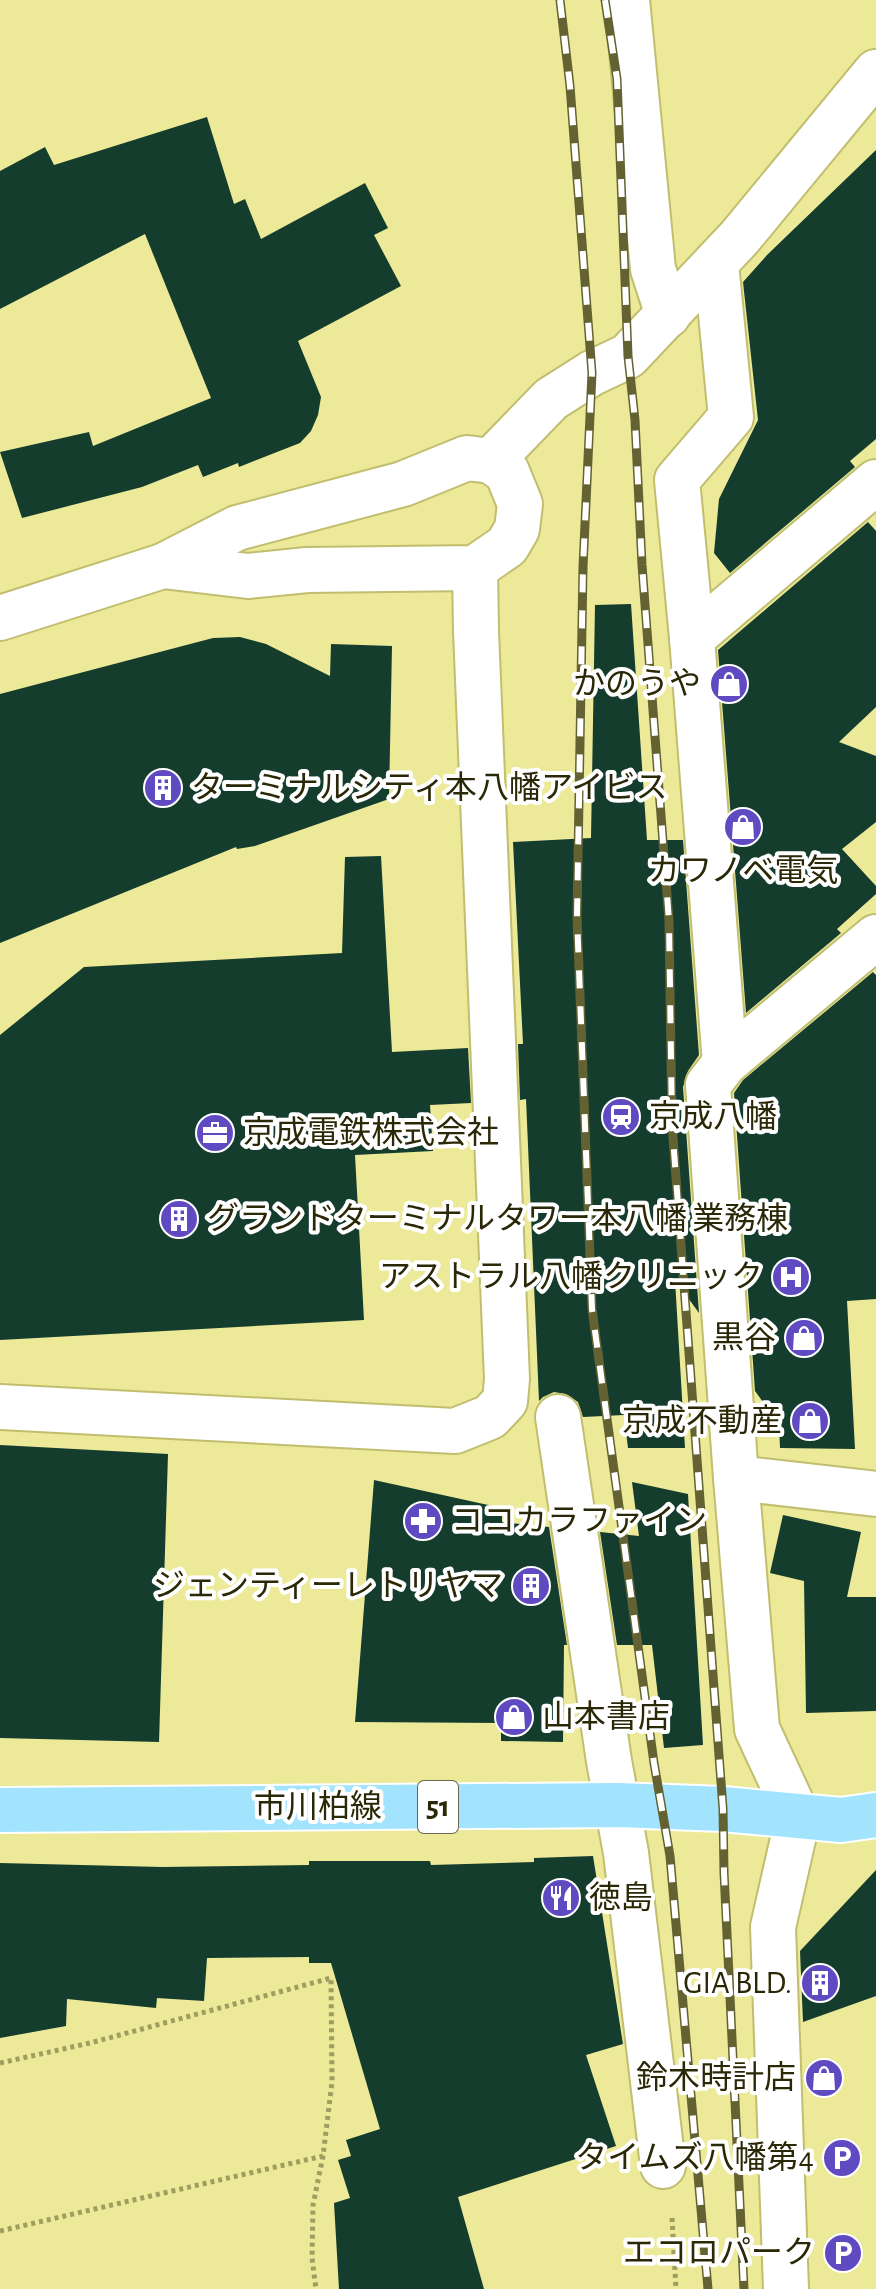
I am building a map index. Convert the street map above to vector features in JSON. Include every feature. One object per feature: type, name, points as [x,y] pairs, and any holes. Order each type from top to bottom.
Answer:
[{"type":"main road","name":"市川柏線","points":[[0,1810],[618,1805],[723,1809],[841,1820],[876,1815]]},
{"type":"street","points":[[627,0],[653,269],[668,315]]},
{"type":"street","points":[[491,461],[551,399],[592,373],[628,356],[740,237],[876,72]]},
{"type":"street","points":[[716,263],[731,417],[677,480],[725,1063]]},
{"type":"street","points":[[0,618],[163,566],[237,528],[403,484],[467,458],[491,461],[507,472],[520,504],[517,529],[507,546],[475,568],[307,570],[248,576],[163,566]]},
{"type":"street","points":[[692,638],[876,482]]},
{"type":"street","points":[[0,1407],[455,1431],[490,1417],[505,1401],[507,1379],[475,568]]},
{"type":"street","points":[[786,2289],[773,1927],[798,1817],[757,1729],[708,1085],[725,1063],[876,937]]},
{"type":"street","points":[[558,1417],[628,1869],[663,2166]]},
{"type":"street","points":[[736,1478],[876,1494]]},
{"type":"path","points":[[0,2063],[90,2043],[331,1978],[332,2082],[323,2156],[313,2205],[312,2258],[316,2289]]},
{"type":"path","points":[[0,2231],[323,2156]]},
{"type":"path","points":[[663,2166],[670,2177],[676,2289]]},
{"type":"building","points":[[207,117],[234,204],[245,199],[261,239],[365,183],[388,228],[374,235],[401,286],[298,341],[321,397],[311,431],[300,443],[239,467],[238,463],[203,477],[198,465],[142,487],[22,518],[0,452],[89,432],[93,446],[211,398],[145,234],[0,309],[0,171],[45,147],[54,165]]},
{"type":"building","points":[[876,150],[876,439],[850,461],[855,467],[730,573],[714,553],[719,499],[758,420],[743,282]]},
{"type":"building","points":[[868,522],[876,531],[876,707],[839,742],[876,756],[876,822],[842,849],[876,886],[876,894],[837,929],[841,933],[746,1013],[718,650]]},
{"type":"building","points":[[631,604],[647,840],[683,840],[699,1055],[688,1071],[683,1087],[699,1313],[675,1280],[685,1448],[628,1448],[624,1415],[583,1417],[578,1402],[566,1394],[554,1392],[539,1401],[526,1099],[520,1100],[518,1044],[523,1044],[513,842],[591,838],[595,605]]},
{"type":"building","name":"ターミナルシティ本八幡アイビス","points":[[240,637],[266,644],[330,676],[331,644],[392,646],[389,799],[255,846],[236,847],[0,943],[0,694],[213,638]]},
{"type":"building","name":"グランドターミナルタワー本八幡 業務棟","points":[[381,856],[392,1052],[468,1048],[471,1103],[430,1105],[433,1151],[355,1155],[364,1320],[0,1340],[0,1035],[84,967],[342,953],[345,857]]},
{"type":"building","points":[[873,972],[876,975],[876,1299],[847,1301],[855,1449],[780,1448],[779,1424],[755,1391],[734,1093],[743,1080]]},
{"type":"building","points":[[0,1445],[168,1454],[159,1742],[0,1738]]},
{"type":"building","points":[[374,1480],[502,1508],[502,1522],[549,1527],[567,1645],[564,1645],[563,1742],[501,1741],[501,1723],[355,1722]]},
{"type":"building","points":[[632,1482],[688,1494],[703,1745],[664,1748],[652,1645],[617,1645],[600,1532],[639,1536]]},
{"type":"building","points":[[783,1515],[861,1532],[847,1597],[876,1597],[876,1711],[806,1713],[804,1581],[770,1573]]},
{"type":"building","points":[[593,1856],[623,2044],[586,2055],[616,2146],[458,2197],[484,2289],[339,2289],[334,2203],[350,2198],[338,2160],[351,2156],[346,2140],[380,2129],[331,1963],[309,1963],[309,1957],[207,1958],[204,2001],[157,1998],[156,2008],[67,1999],[66,2026],[0,2038],[0,1863],[162,1867],[309,1865],[309,1861],[430,1861],[431,1865],[534,1862],[534,1858]]},
{"type":"building","points":[[876,1870],[876,1996],[803,2022],[800,1951]]},
{"type":"railway","points":[[560,0],[570,86],[592,373],[583,567],[577,917],[592,1309],[654,1763],[670,1856],[708,2289]]},
{"type":"railway","points":[[605,0],[617,79],[628,356],[669,921],[672,1124],[723,1809],[744,2289]]},
{"type":"place","name":"かのうや","points":[[729,684]]},
{"type":"place","name":"ターミナルシティ本八幡アイビス","points":[[163,788]]},
{"type":"place","name":"カワノベ電気","points":[[743,827]]},
{"type":"place","name":"京成八幡","points":[[621,1117]]},
{"type":"place","name":"京成電鉄株式会社","points":[[215,1133]]},
{"type":"place","name":"グランドターミナルタワー本八幡 業務棟","points":[[179,1219]]},
{"type":"place","name":"アストラル八幡クリニック","points":[[791,1277]]},
{"type":"place","name":"黒谷","points":[[804,1338]]},
{"type":"place","name":"京成不動産","points":[[810,1421]]},
{"type":"place","name":"ココカラファイン","points":[[423,1521]]},
{"type":"place","name":"ジェンティーレトリヤマ","points":[[531,1586]]},
{"type":"place","name":"山本書店","points":[[514,1717]]},
{"type":"place","name":"徳島","points":[[561,1898]]},
{"type":"place","name":"GIA BLD.","points":[[820,1983]]},
{"type":"place","name":"鈴木時計店","points":[[824,2078]]},
{"type":"place","name":"タイムズ八幡第4","points":[[842,2158]]},
{"type":"place","name":"エコロパーク","points":[[843,2253]]}]
